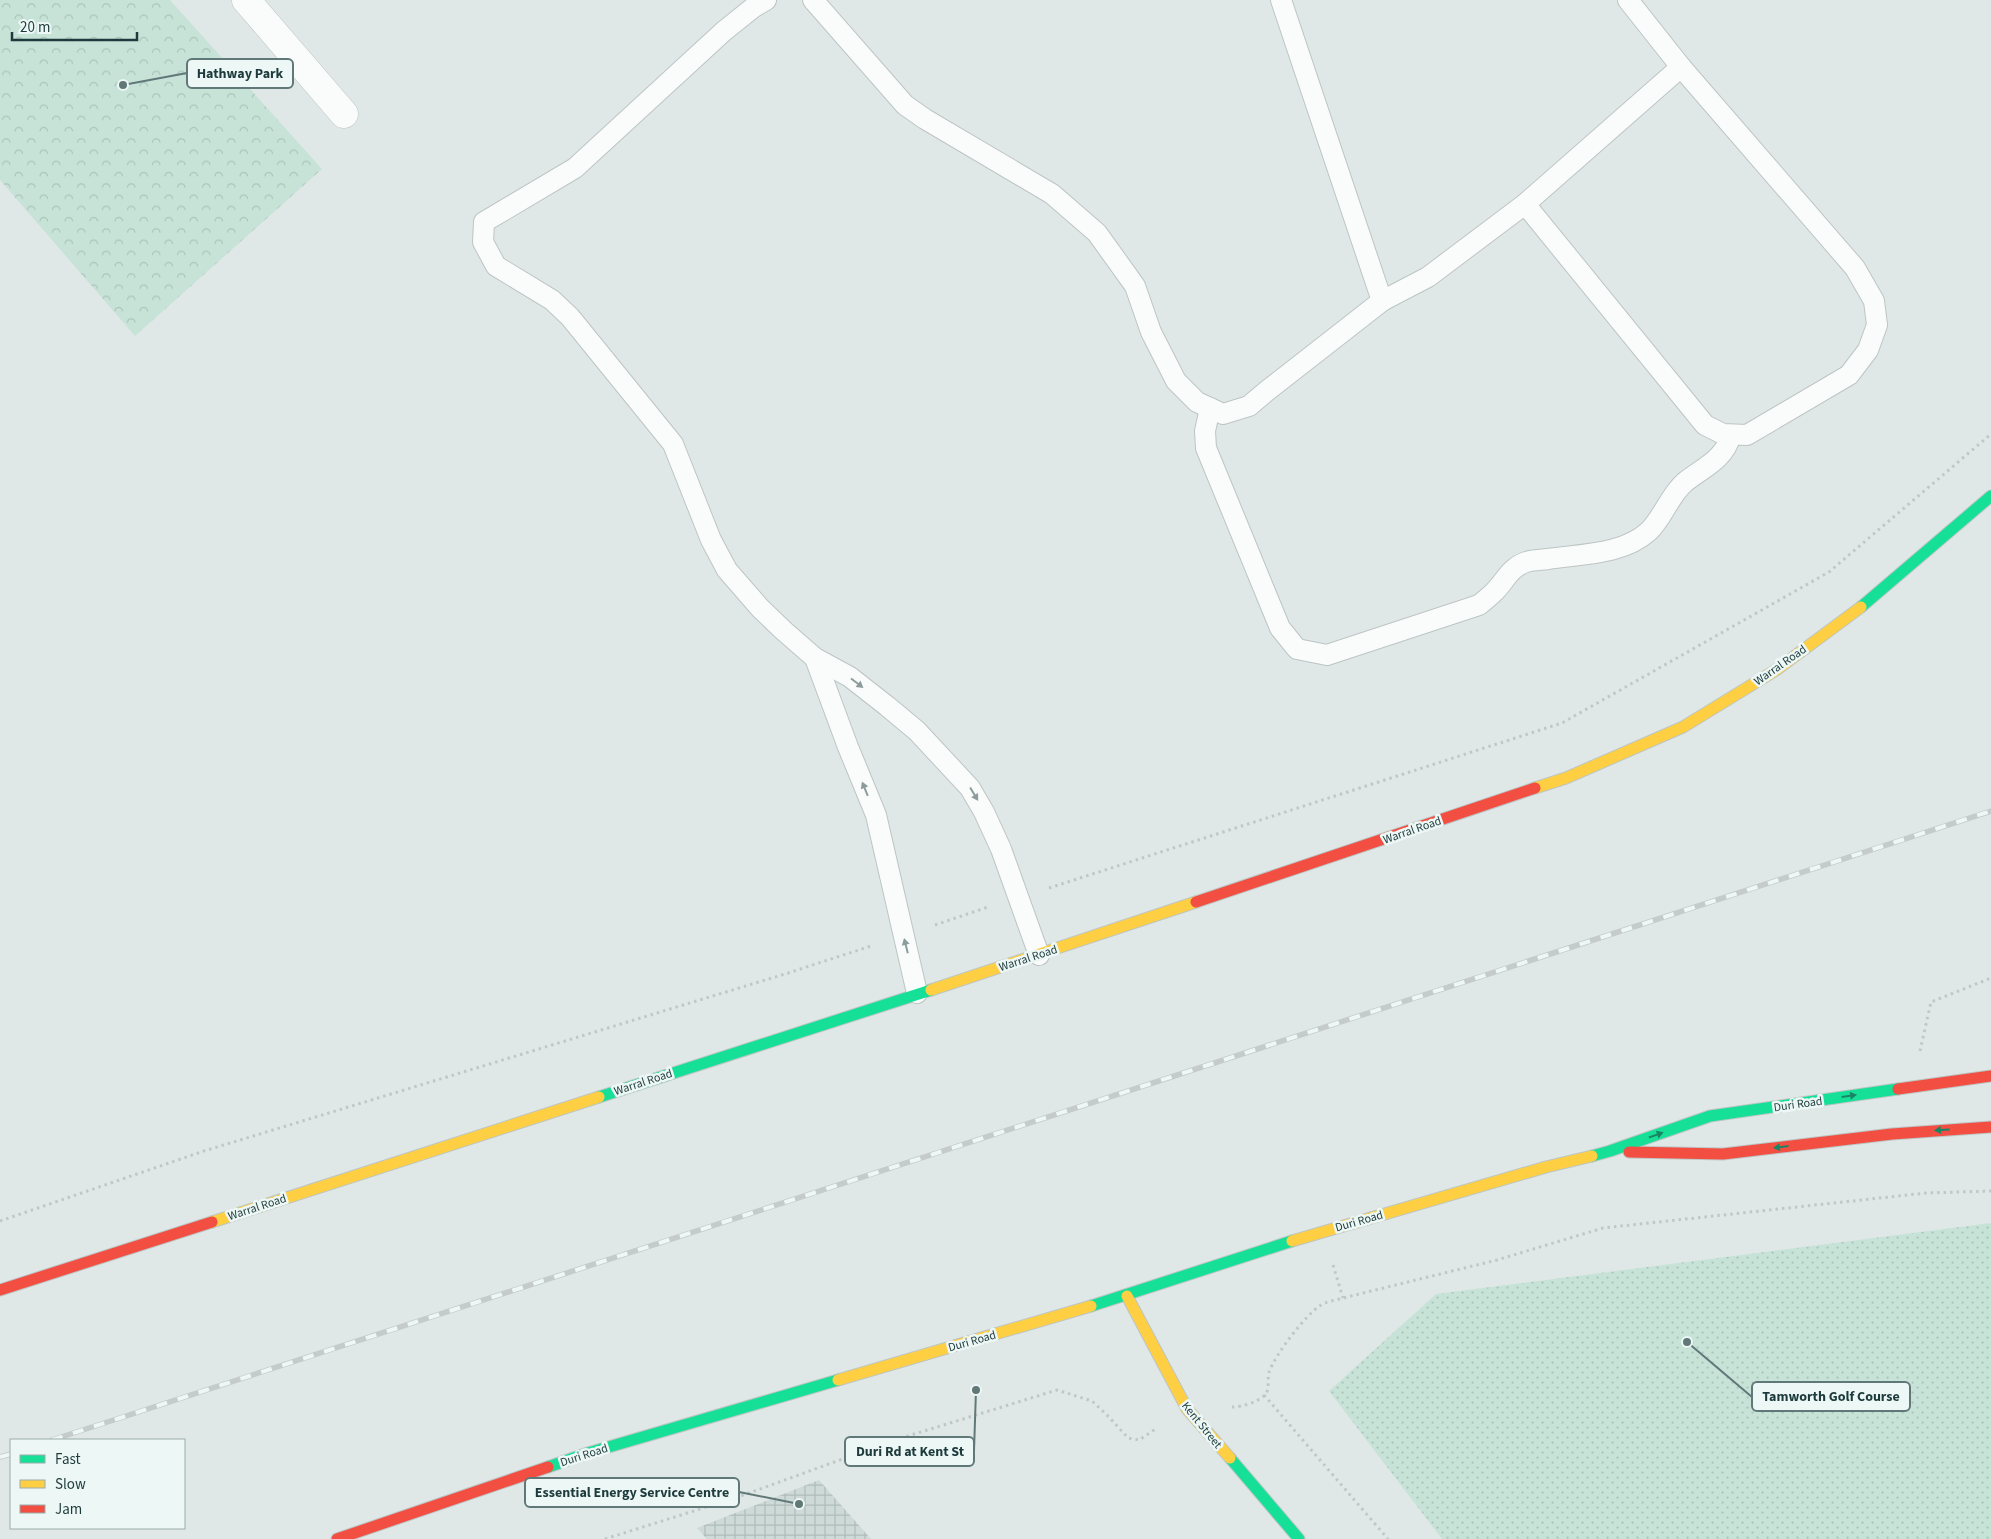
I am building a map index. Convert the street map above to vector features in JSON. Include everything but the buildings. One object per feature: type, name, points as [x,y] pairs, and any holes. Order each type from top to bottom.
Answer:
[{"type":"street","points":[[246,0],[344,114]]},
{"type":"street","name":"Warral Road","points":[[0,1290],[1039,955],[1566,778],[1683,727],[1784,665],[1866,603],[1991,496]]},
{"type":"street","name":"Duri Road","points":[[336,1539],[588,1453],[1127,1296],[1323,1231],[1546,1167],[1610,1151],[1710,1116],[1991,1076]]},
{"type":"street","name":"Duri Road","points":[[1610,1151],[1723,1154],[1892,1134],[1991,1127]]},
{"type":"street","name":"Kent Street","points":[[1127,1296],[1187,1409],[1299,1539]]},
{"type":"lane","points":[[766,0],[724,31],[575,168],[484,222],[482,242],[496,266],[552,300],[570,317],[673,444],[711,540],[727,570],[760,608],[815,658],[850,677],[917,731],[970,788],[984,812],[1001,849],[1039,955]]},
{"type":"lane","points":[[813,0],[905,105],[925,119],[1052,194],[1097,233],[1135,286],[1151,332],[1176,381],[1197,402],[1223,414],[1249,406],[1382,301],[1428,277],[1525,204],[1681,67]]},
{"type":"lane","points":[[1281,0],[1382,301]]},
{"type":"lane","points":[[1525,204],[1705,425],[1723,434],[1747,435],[1849,375],[1868,350],[1877,325],[1874,301],[1855,268],[1681,67],[1628,0]]},
{"type":"lane","points":[[1210,408],[1205,432],[1206,448],[1280,628],[1297,650],[1327,655],[1479,605],[1494,592],[1510,571],[1526,562],[1614,549],[1631,544],[1649,530],[1660,517],[1670,498],[1684,483],[1718,459],[1728,446],[1731,435]]},
{"type":"lane","points":[[815,658],[876,815],[917,993]]},
{"type":"path","points":[[1920,1052],[1931,1002],[1991,978]]},
{"type":"path","points":[[605,1539],[738,1498],[895,1440],[1057,1390],[1092,1401],[1110,1417],[1128,1438],[1139,1440],[1187,1409],[1240,1407],[1264,1395],[1267,1391],[1269,1373],[1282,1348],[1302,1323],[1321,1305],[1497,1260],[1603,1228],[1926,1193],[1991,1191]]},
{"type":"path","points":[[1264,1395],[1388,1539]]},
{"type":"shaded area","points":[[819,1480],[871,1539],[707,1539],[697,1528]]},
{"type":"green space","points":[[0,0],[170,0],[322,169],[135,336],[0,180]]},
{"type":"green space","points":[[1991,1223],[1991,1539],[1442,1539],[1329,1391],[1436,1294]]},
{"type":"railway","points":[[55,1439],[1991,811]]},
{"type":"railway","points":[[0,1457],[10,1454]]},
{"type":"traffic: fast","points":[[1861,607],[1991,496]]},
{"type":"traffic: fast","points":[[599,1097],[931,990]]},
{"type":"traffic: fast","points":[[1592,1156],[1710,1116],[1898,1089]]},
{"type":"traffic: fast","points":[[1091,1306],[1292,1241]]},
{"type":"traffic: fast","points":[[548,1467],[588,1453],[838,1380]]},
{"type":"traffic: fast","points":[[1230,1458],[1299,1539]]},
{"type":"traffic: slow","points":[[1535,788],[1566,778],[1683,727],[1776,670],[1861,607]]},
{"type":"traffic: slow","points":[[931,990],[1196,902]]},
{"type":"traffic: slow","points":[[212,1222],[599,1097]]},
{"type":"traffic: slow","points":[[1292,1241],[1546,1167],[1592,1156]]},
{"type":"traffic: slow","points":[[1127,1296],[1187,1409],[1230,1458]]},
{"type":"traffic: slow","points":[[838,1380],[1091,1306]]},
{"type":"traffic: jam","points":[[1196,902],[1535,788]]},
{"type":"traffic: jam","points":[[1898,1089],[1991,1076]]},
{"type":"traffic: jam","points":[[1629,1152],[1723,1154],[1892,1134],[1991,1127]]},
{"type":"traffic: jam","points":[[0,1290],[212,1222]]},
{"type":"traffic: jam","points":[[337,1539],[548,1467]]},
{"type":"place","name":"Hathway Park","points":[[123,85]]},
{"type":"place","name":"Tamworth Golf Course","points":[[1687,1342]]},
{"type":"place","name":"Duri Rd at Kent St","points":[[976,1390]]},
{"type":"place","name":"Essential Energy Service Centre","points":[[799,1504]]}]
